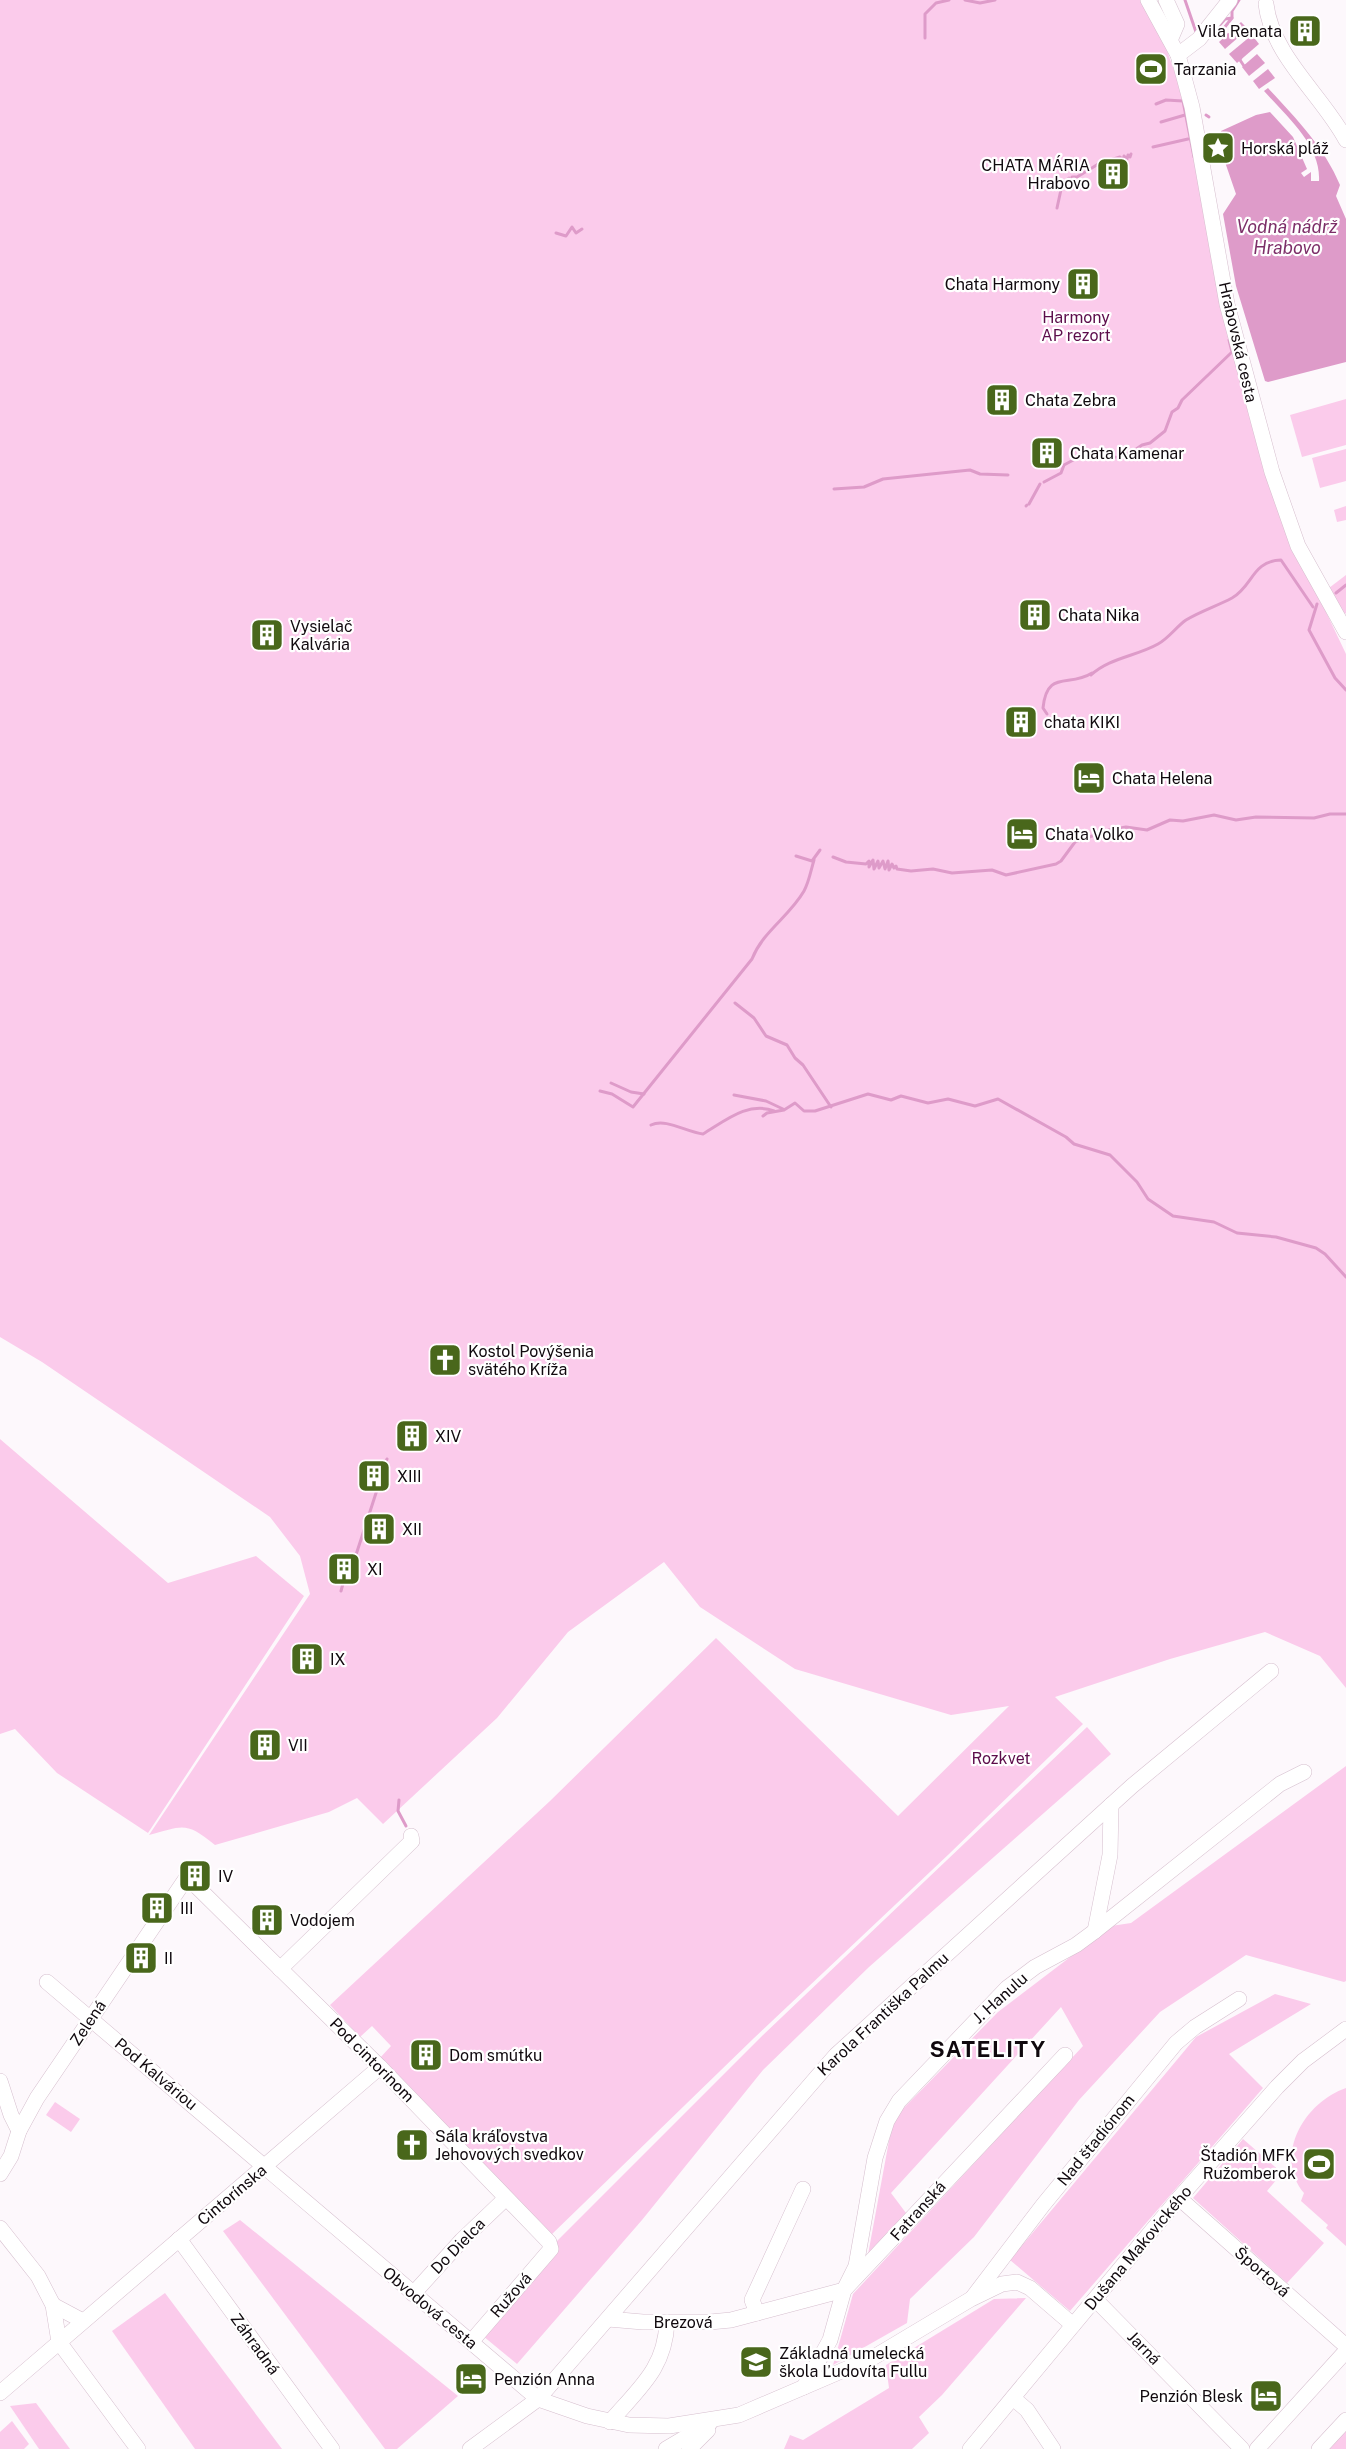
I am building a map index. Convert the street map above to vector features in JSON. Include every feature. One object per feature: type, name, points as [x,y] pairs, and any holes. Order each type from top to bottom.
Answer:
[{"type":"street","name":"Hrabovská cesta","points":[[1148,0],[1165,32],[1171,38],[1178,55],[1192,107],[1227,304],[1272,472],[1298,546],[1346,633]]},
{"type":"street","name":"Hrabovská cesta","points":[[1166,0],[1177,24],[1171,38]]},
{"type":"street","points":[[1178,55],[1202,35],[1230,0]]},
{"type":"street","points":[[1266,4],[1271,26],[1287,57],[1330,113],[1346,140]]},
{"type":"street","name":"Karola Františka Palmu","points":[[470,2449],[538,2399],[836,2055],[1111,1805],[1271,1671]]},
{"type":"street","name":"J. Hanulu","points":[[844,2290],[856,2266],[875,2158],[887,2121],[899,2101],[1007,1988],[1035,1967],[1076,1945],[1280,1784],[1304,1772]]},
{"type":"street","points":[[1095,1931],[1110,1854],[1111,1805]]},
{"type":"street","points":[[280,1969],[412,1841],[411,1836]]},
{"type":"street","name":"Pod cintorínom","points":[[187,1877],[380,2067],[549,2242],[551,2249]]},
{"type":"street","name":"Zelená","points":[[0,2174],[11,2156],[19,2131],[37,2098],[187,1877]]},
{"type":"street","name":"Pod Kalváriou","points":[[47,1982],[265,2167]]},
{"type":"street","name":"Nad štadiónom","points":[[971,2299],[1043,2205],[1176,2043],[1195,2027],[1239,1999]]},
{"type":"street","name":"Dušana Makovického","points":[[972,2448],[1179,2198],[1284,2080],[1303,2061],[1346,2030]]},
{"type":"street","name":"Fatranská","points":[[804,2387],[830,2340],[844,2290],[1065,2055]]},
{"type":"street","name":"Cintorínska","points":[[0,2393],[380,2067]]},
{"type":"street","points":[[0,2081],[19,2131]]},
{"type":"street","name":"Obvodová cesta","points":[[265,2167],[538,2399],[610,2422],[669,2426],[739,2415],[874,2357],[971,2299],[1002,2284],[1017,2282],[1030,2288],[1073,2325]]},
{"type":"street","points":[[757,2313],[752,2300],[803,2189]]},
{"type":"street","name":"Športová","points":[[1179,2198],[1346,2346]]},
{"type":"street","name":"Do Dielca","points":[[413,2294],[462,2240],[505,2199]]},
{"type":"street","points":[[0,2228],[38,2276],[53,2305],[59,2342],[138,2449]]},
{"type":"street","name":"Záhradná","points":[[179,2239],[332,2449]]},
{"type":"street","name":"Ružová","points":[[471,2342],[551,2249]]},
{"type":"street","name":"Brezová","points":[[608,2319],[710,2322],[757,2313],[844,2290]]},
{"type":"street","name":"Jarná","points":[[1095,2299],[1242,2449]]},
{"type":"street","points":[[53,2305],[83,2321]]},
{"type":"street","points":[[610,2422],[655,2370],[666,2343],[667,2322]]},
{"type":"street","points":[[1257,2449],[1346,2351]]},
{"type":"street","points":[[1013,2398],[1028,2410],[1053,2449]]},
{"type":"street","points":[[666,2449],[717,2418]]},
{"type":"street","points":[[688,2449],[717,2418]]},
{"type":"street","points":[[1319,2449],[1346,2420]]},
{"type":"green space","points":[[0,0],[1140,0],[1166,48],[1188,109],[1220,292],[1242,390],[1287,530],[1346,654],[1346,1688],[1320,1656],[1265,1632],[1170,1659],[1055,1697],[1083,1724],[549,2237],[379,2059],[391,2046],[372,2026],[360,2037],[330,2005],[550,1801],[716,1638],[898,1816],[1009,1706],[951,1715],[795,1669],[700,1607],[664,1562],[568,1632],[497,1718],[383,1824],[357,1798],[329,1812],[215,1845],[197,1832],[184,1828],[149,1835],[310,1594],[300,1556],[270,1517],[42,1362],[0,1337]]},
{"type":"green space","points":[[1346,399],[1346,445],[1302,457],[1290,415]]},
{"type":"green space","points":[[1346,449],[1346,481],[1320,488],[1312,458]]},
{"type":"green space","points":[[1346,506],[1346,520],[1337,522],[1334,510]]},
{"type":"green space","points":[[1346,575],[1346,613],[1343,616],[1325,591]]},
{"type":"green space","points":[[0,1439],[168,1583],[256,1556],[304,1596],[148,1833],[57,1773],[15,1729],[0,1734]]},
{"type":"green space","points":[[1087,1727],[1111,1754],[869,1967],[763,2070],[642,2220],[517,2364],[483,2336],[554,2244],[762,2036]]},
{"type":"green space","points":[[1346,1766],[1346,1981],[1246,1955],[1160,2012],[1079,2100],[974,2237],[910,2299],[907,2323],[833,2365],[853,2294],[1083,2046],[1061,2007],[891,2193],[906,2213],[867,2260],[893,2119],[998,2012],[1111,1926],[1131,1923]]},
{"type":"green space","points":[[1275,1994],[1311,2004],[1229,2054],[1263,2088],[1070,2311],[1010,2260],[1196,2037]]},
{"type":"green space","name":"Štadión MFK Ružomberok","points":[[1346,2088],[1346,2246],[1326,2228],[1328,2225],[1301,2201],[1304,2193],[1295,2178],[1292,2163],[1293,2147],[1298,2132],[1307,2117],[1331,2095]]},
{"type":"green space","points":[[55,2102],[80,2119],[71,2132],[46,2115]]},
{"type":"green space","points":[[1243,2139],[1282,2173],[1267,2191],[1324,2243],[1287,2283],[1193,2198]]},
{"type":"green space","points":[[240,2220],[458,2396],[397,2449],[385,2449],[223,2231]]},
{"type":"green space","points":[[165,2293],[282,2449],[195,2449],[112,2331]]},
{"type":"green space","points":[[1026,2298],[942,2395],[919,2417],[929,2433],[912,2449],[784,2449],[790,2435],[803,2440],[889,2388],[886,2365],[994,2299]]},
{"type":"green space","points":[[36,2403],[70,2449],[39,2449],[10,2406]]},
{"type":"green space","points":[[1346,2415],[1346,2449],[1317,2449]]},
{"type":"green space","points":[[12,2421],[29,2444],[24,2449],[0,2449],[0,2432]]},
{"type":"water","points":[[1241,22],[1248,29],[1225,49],[1219,42]]},
{"type":"water","points":[[1252,35],[1259,44],[1237,63],[1229,54]]},
{"type":"water","points":[[1257,54],[1265,63],[1249,76],[1242,67]]},
{"type":"water","points":[[1268,69],[1275,78],[1259,89],[1253,81]]},
{"type":"water","name":"Vodná nádrž Hrabovo","points":[[1268,88],[1318,146],[1340,185],[1336,196],[1346,219],[1346,362],[1268,382],[1265,381],[1236,286],[1223,214],[1236,194],[1226,165],[1221,131],[1256,115],[1270,112],[1293,137],[1307,169],[1301,173],[1304,177],[1311,172],[1311,181],[1319,181],[1318,168],[1308,143],[1292,121],[1264,91]]},
{"type":"waterway","points":[[925,38],[925,14],[936,3],[949,0]]},
{"type":"waterway","points":[[965,0],[980,3],[995,0]]},
{"type":"waterway","points":[[1185,0],[1196,32]]},
{"type":"waterway","points":[[1232,18],[1232,11],[1239,0]]},
{"type":"waterway","points":[[1218,27],[1225,19],[1232,18],[1224,28],[1226,35],[1229,35]]},
{"type":"waterway","points":[[1241,57],[1240,60],[1244,66],[1248,66]]},
{"type":"waterway","points":[[1156,104],[1166,100],[1183,101],[1194,157]]},
{"type":"waterway","points":[[1161,122],[1185,115]]},
{"type":"waterway","points":[[1153,147],[1188,139]]},
{"type":"waterway","points":[[1072,177],[1077,177],[1100,163],[1120,157],[1123,160],[1124,156],[1127,159],[1131,154]]},
{"type":"waterway","points":[[1057,208],[1062,185],[1069,178]]},
{"type":"waterway","points":[[556,233],[566,236],[572,227],[576,233],[582,229]]},
{"type":"waterway","points":[[1044,482],[1061,473],[1064,465],[1077,458],[1119,457],[1150,443],[1165,431],[1172,412],[1178,408],[1182,400],[1232,352],[1229,340]]},
{"type":"waterway","points":[[834,489],[864,487],[883,479],[970,470],[980,474],[1008,475]]},
{"type":"waterway","points":[[1029,504],[1040,484]]},
{"type":"waterway","points":[[1091,675],[1106,665],[1158,644],[1186,620],[1232,598],[1239,593],[1258,569],[1271,561],[1281,560],[1313,607]]},
{"type":"waterway","points":[[1336,593],[1346,585]]},
{"type":"waterway","points":[[1317,604],[1309,630],[1335,678],[1346,690]]},
{"type":"waterway","points":[[1047,714],[1043,708],[1049,688],[1054,684],[1092,673]]},
{"type":"waterway","points":[[833,857],[846,862],[866,864],[869,861],[869,867],[873,860],[874,869],[878,861],[879,868],[883,861],[885,869],[888,861],[889,870],[892,864],[894,868],[896,866],[897,869],[911,871],[933,869],[952,873],[992,870],[1006,875],[1056,864],[1061,861],[1075,842],[1109,830],[1126,827],[1147,830],[1170,820],[1183,821],[1214,815],[1236,820],[1256,817],[1314,818],[1330,814],[1346,814]]},
{"type":"waterway","points":[[796,856],[812,861],[820,850]]},
{"type":"waterway","points":[[600,1091],[612,1094],[633,1107],[752,959],[769,932],[798,900],[807,884],[814,860]]},
{"type":"waterway","points":[[735,1003],[754,1018],[766,1036],[787,1045],[831,1107]]},
{"type":"waterway","points":[[611,1083],[631,1092],[644,1094]]},
{"type":"waterway","points":[[763,1116],[784,1110],[795,1103],[804,1111],[815,1111],[868,1094],[891,1100],[901,1096],[928,1103],[948,1099],[975,1106],[998,1099],[1066,1137],[1074,1144],[1110,1155],[1137,1182],[1148,1199],[1173,1216],[1214,1222],[1237,1233],[1276,1237],[1316,1248],[1325,1254],[1346,1277]]},
{"type":"waterway","points":[[734,1095],[766,1101],[783,1109]]},
{"type":"waterway","points":[[651,1125],[670,1124],[703,1134],[746,1110],[774,1111]]},
{"type":"waterway","points":[[341,1591],[345,1576],[354,1561],[387,1459]]},
{"type":"waterway","points":[[399,1800],[398,1811],[406,1826]]},
{"type":"place","name":"Vila Renata","points":[[1305,31]]},
{"type":"place","name":"Tarzania","points":[[1151,69]]},
{"type":"place","name":"Horská pláž","points":[[1218,148]]},
{"type":"place","name":"CHATA MÁRIA Hrabovo","points":[[1113,174]]},
{"type":"place","name":"Chata Harmony","points":[[1083,284]]},
{"type":"place","name":"Chata Zebra","points":[[1002,400]]},
{"type":"place","name":"Chata Kamenar","points":[[1047,453]]},
{"type":"place","name":"Chata Nika","points":[[1035,615]]},
{"type":"place","name":"Vysielač Kalvária","points":[[267,635]]},
{"type":"place","name":"chata KIKI","points":[[1021,722]]},
{"type":"place","name":"Chata Helena","points":[[1089,778]]},
{"type":"place","name":"Chata Volko","points":[[1022,834]]},
{"type":"place","name":"Kostol Povýšenia svätého Kríža","points":[[445,1360]]},
{"type":"place","name":"XIV","points":[[412,1436]]},
{"type":"place","name":"XIII","points":[[374,1476]]},
{"type":"place","name":"XII","points":[[379,1529]]},
{"type":"place","name":"XI","points":[[344,1569]]},
{"type":"place","name":"IX","points":[[307,1659]]},
{"type":"place","name":"VII","points":[[265,1745]]},
{"type":"place","name":"IV","points":[[195,1876]]},
{"type":"place","name":"III","points":[[157,1908]]},
{"type":"place","name":"Vodojem","points":[[267,1920]]},
{"type":"place","name":"II","points":[[141,1958]]},
{"type":"place","name":"Dom smútku","points":[[426,2055]]},
{"type":"place","name":"Sála kráľovstva Jehovových svedkov","points":[[412,2145]]},
{"type":"place","name":"Štadión MFK Ružomberok","points":[[1319,2164]]},
{"type":"place","name":"Základná umelecká škola Ľudovíta Fullu","points":[[756,2362]]},
{"type":"place","name":"Penzión Anna","points":[[471,2379]]},
{"type":"place","name":"Penzión Blesk","points":[[1266,2396]]},
{"type":"district","name":"SATELITY","points":[[988,2049]]},
{"type":"park label","name":"Harmony AP rezort","points":[[1076,326]]},
{"type":"park label","name":"Rozkvet","points":[[1001,1758]]}]
